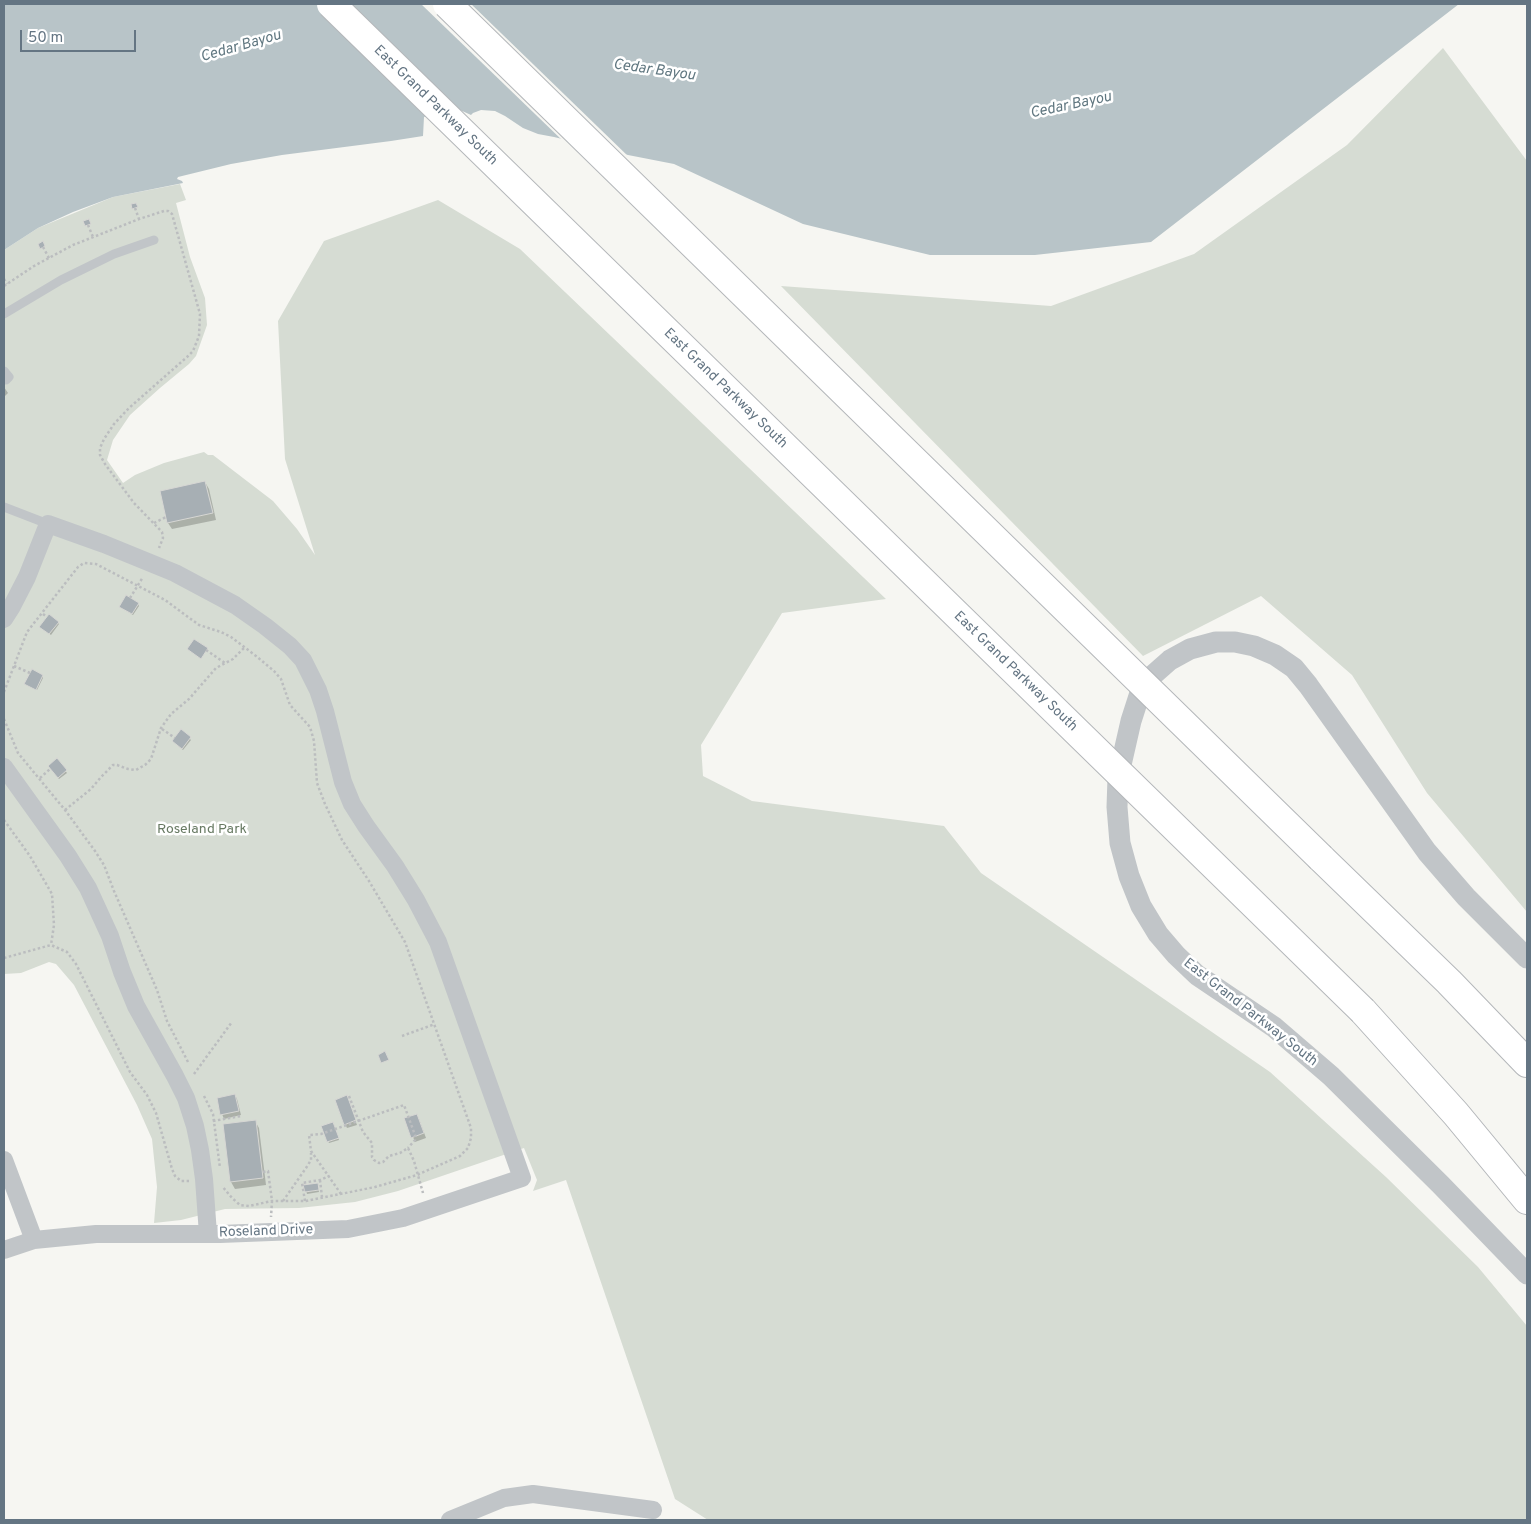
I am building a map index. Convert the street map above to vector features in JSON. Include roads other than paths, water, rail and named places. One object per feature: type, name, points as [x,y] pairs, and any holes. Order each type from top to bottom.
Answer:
[{"type":"highway","name":"East Grand Parkway South","points":[[331,4],[1527,1171]]},
{"type":"highway","points":[[447,4],[1321,858],[1449,982],[1527,1053]]},
{"type":"highway","points":[[1449,982],[1527,1063]]},
{"type":"highway","points":[[1363,1011],[1456,1114],[1527,1200]]},
{"type":"street","name":"Roseland Drive","points":[[4,1250],[34,1240],[96,1234],[208,1234],[348,1229],[403,1218],[522,1178],[438,942],[416,900],[395,866],[352,804],[343,782],[318,690],[303,660],[290,646],[235,605],[175,573],[151,562],[48,524]]},
{"type":"street","points":[[4,619],[27,577],[48,524]]},
{"type":"street","name":"East Grand Parkway South","points":[[1527,958],[1466,897],[1427,852],[1294,668],[1275,655],[1254,646],[1236,642],[1216,642],[1190,649],[1170,660],[1153,675],[1140,693],[1131,721],[1118,778],[1116,807],[1120,843],[1129,876],[1141,906],[1158,934],[1198,975],[1274,1027],[1331,1076],[1442,1185],[1527,1274]]},
{"type":"street","points":[[4,767],[68,856],[88,888],[110,936],[136,1006],[186,1098],[212,1178],[208,1234]]},
{"type":"street","points":[[4,1160],[34,1240]]},
{"type":"street","points":[[450,1520],[504,1498],[533,1494],[653,1510]]},
{"type":"lane","points":[[4,314],[61,280],[114,254],[154,240]]},
{"type":"lane","points":[[4,507],[48,524]]},
{"type":"water","name":"Cedar Bayou","points":[[4,4],[1459,4],[1151,242],[1035,255],[930,255],[803,224],[674,164],[538,134],[523,128],[495,111],[481,110],[471,115],[460,110],[433,113],[424,117],[423,136],[282,155],[231,164],[178,177],[177,179],[183,183],[113,197],[73,212],[38,228],[4,250]]},
{"type":"park label","name":"Roseland Park","points":[[202,830]]}]
